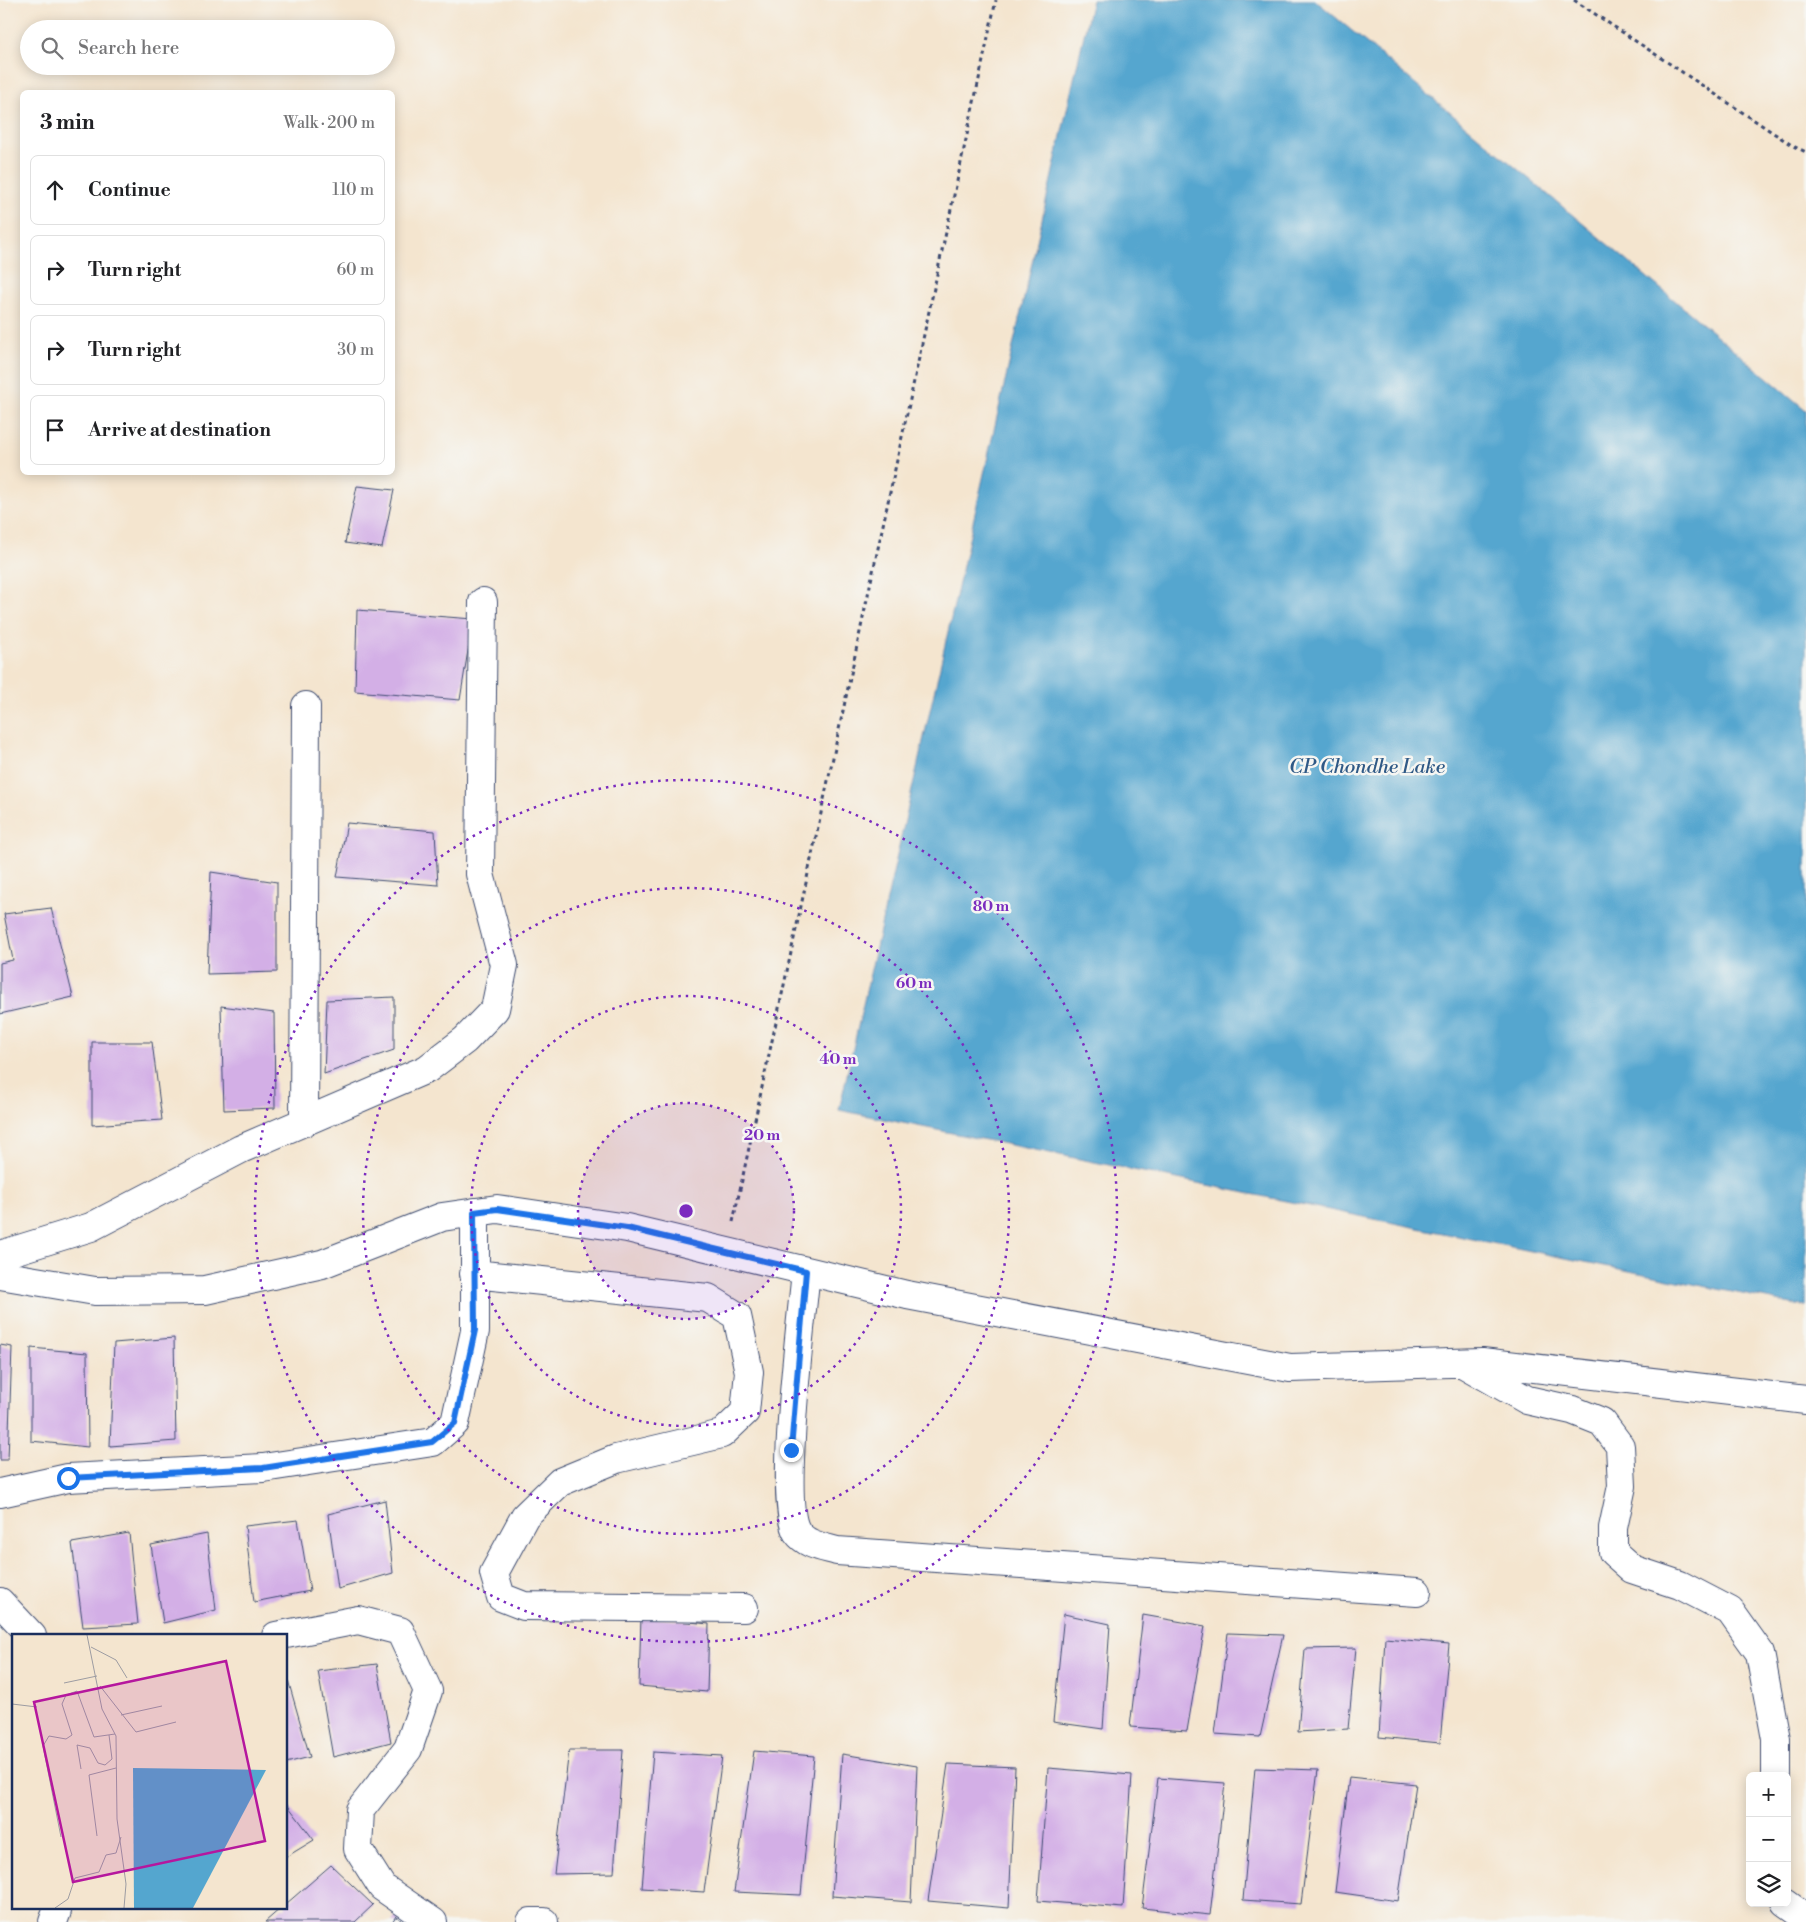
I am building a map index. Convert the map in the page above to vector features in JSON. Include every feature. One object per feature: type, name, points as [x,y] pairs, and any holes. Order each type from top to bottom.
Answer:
[{"type":"street","points":[[0,1255],[91,1227],[241,1149],[427,1069],[465,1040],[495,1009],[504,965],[480,874],[483,602]]},
{"type":"street","points":[[304,1122],[306,706]]},
{"type":"street","points":[[0,1275],[96,1291],[205,1290],[322,1264],[442,1217],[497,1209],[627,1228],[907,1295],[1290,1368],[1482,1362],[1806,1400]]},
{"type":"street","points":[[0,1493],[68,1478],[263,1468],[432,1442],[455,1423],[475,1330],[474,1212]]},
{"type":"street","points":[[806,1271],[789,1494],[792,1518],[797,1532],[812,1544],[837,1551],[1417,1592]]},
{"type":"street","points":[[474,1274],[708,1298],[737,1316],[750,1372],[745,1412],[722,1434],[616,1459],[560,1482],[524,1516],[494,1573],[501,1597],[524,1606],[744,1608]]},
{"type":"street","points":[[1463,1363],[1527,1400],[1572,1410],[1602,1422],[1620,1446],[1622,1486],[1613,1528],[1613,1552],[1632,1569],[1680,1585],[1730,1611],[1760,1653],[1776,1739],[1776,1772]]},
{"type":"street","points":[[0,1602],[30,1634]]},
{"type":"street","points":[[286,1634],[358,1620],[400,1631],[428,1691],[408,1748],[360,1810],[358,1849],[382,1887],[433,1922]]},
{"type":"street","points":[[1791,1907],[1806,1918]]},
{"type":"street","points":[[531,1922],[544,1922]]},
{"type":"path","points":[[727,1252],[996,0]]},
{"type":"path","points":[[1574,0],[1793,146],[1806,152]]},
{"type":"water","name":"CP Chondhe Lake","points":[[1092,0],[1315,0],[1806,410],[1806,1307],[839,1110]]},
{"type":"building","points":[[357,486],[394,490],[382,548],[345,543]]},
{"type":"building","points":[[357,610],[473,619],[460,700],[355,691]]},
{"type":"building","points":[[347,823],[435,831],[438,885],[337,877]]},
{"type":"building","points":[[211,872],[277,882],[277,972],[207,974]]},
{"type":"building","points":[[51,908],[73,997],[0,1014],[0,963],[13,960],[4,914]]},
{"type":"building","points":[[394,997],[394,1050],[324,1074],[327,1000]]},
{"type":"building","points":[[221,1006],[274,1013],[275,1108],[224,1110]]},
{"type":"building","points":[[92,1042],[152,1042],[162,1120],[92,1125]]},
{"type":"building","points":[[174,1338],[176,1441],[110,1446],[114,1343]]},
{"type":"building","points":[[0,1345],[12,1347],[8,1460],[0,1460]]},
{"type":"building","points":[[31,1348],[87,1353],[88,1447],[31,1441]]},
{"type":"building","points":[[385,1500],[393,1573],[338,1589],[328,1514]]},
{"type":"building","points":[[298,1520],[310,1591],[254,1602],[245,1526]]},
{"type":"building","points":[[129,1533],[138,1624],[83,1627],[72,1543]]},
{"type":"building","points":[[207,1534],[216,1610],[163,1623],[151,1545]]},
{"type":"building","points":[[1064,1614],[1110,1624],[1103,1729],[1053,1722]]},
{"type":"building","points":[[1143,1615],[1205,1626],[1187,1731],[1130,1727]]},
{"type":"building","points":[[641,1617],[709,1624],[707,1692],[639,1686]]},
{"type":"building","points":[[1228,1633],[1283,1635],[1260,1737],[1215,1734]]},
{"type":"building","points":[[1385,1638],[1449,1644],[1440,1743],[1379,1737]]},
{"type":"building","points":[[1356,1648],[1348,1729],[1298,1732],[1305,1649]]},
{"type":"building","points":[[377,1664],[391,1742],[333,1757],[318,1671]]},
{"type":"building","points":[[288,1680],[310,1757],[288,1762]]},
{"type":"building","points":[[569,1750],[623,1750],[614,1873],[554,1874]]},
{"type":"building","points":[[754,1751],[814,1756],[801,1895],[734,1892]]},
{"type":"building","points":[[653,1752],[722,1756],[704,1892],[642,1888]]},
{"type":"building","points":[[842,1754],[917,1766],[911,1902],[832,1896]]},
{"type":"building","points":[[948,1764],[1015,1767],[1009,1908],[928,1901]]},
{"type":"building","points":[[1048,1768],[1132,1775],[1123,1908],[1038,1901]]},
{"type":"building","points":[[1255,1768],[1318,1770],[1301,1904],[1243,1900]]},
{"type":"building","points":[[1349,1777],[1416,1784],[1398,1901],[1335,1892]]},
{"type":"building","points":[[1158,1778],[1225,1783],[1210,1915],[1142,1908]]},
{"type":"building","points":[[288,1806],[314,1840],[288,1856]]},
{"type":"building","points":[[331,1865],[373,1905],[355,1922],[265,1922],[279,1910],[288,1910],[288,1902]]},
{"type":"building","points":[[396,1916],[403,1922],[392,1922]]},
{"type":"route","points":[[68,1478],[263,1468],[432,1442],[455,1423],[475,1330],[474,1212],[497,1209],[627,1228],[806,1271],[791,1450]]}]
